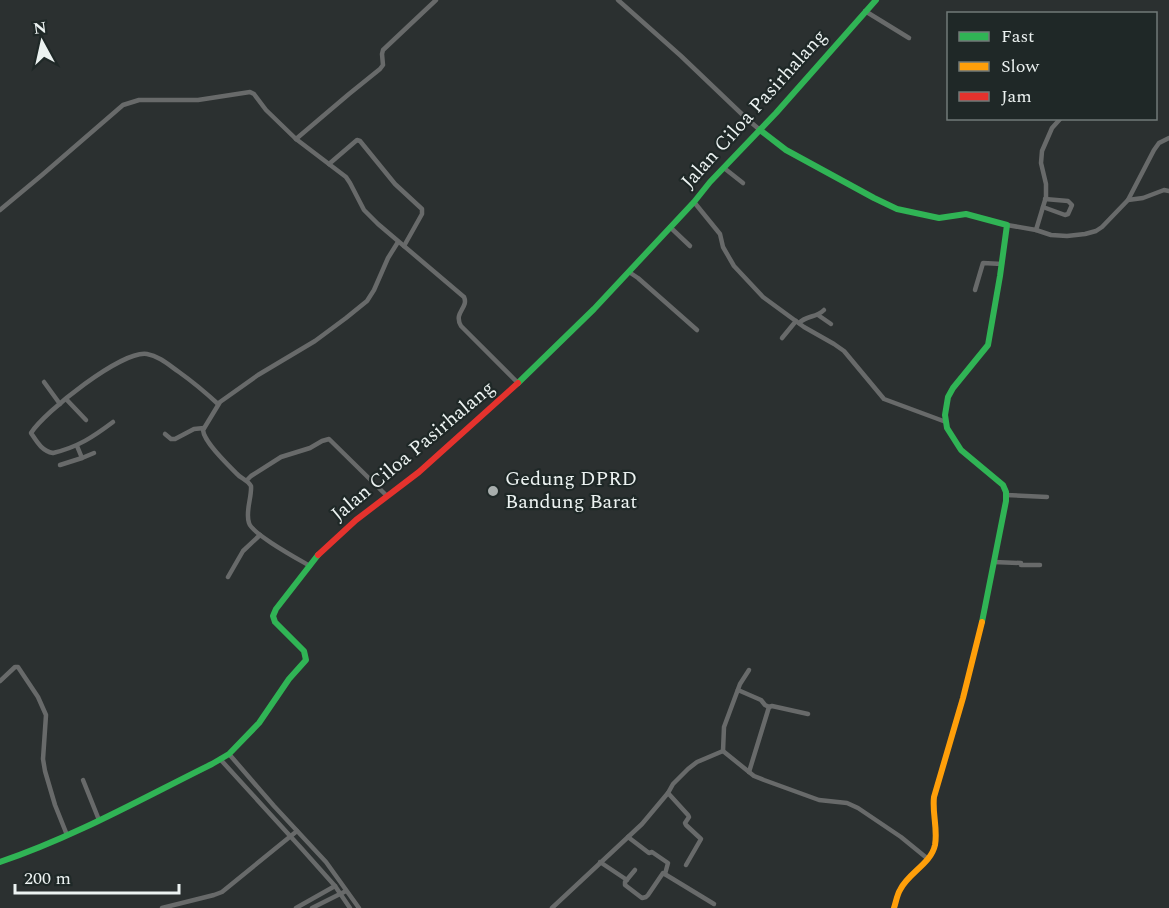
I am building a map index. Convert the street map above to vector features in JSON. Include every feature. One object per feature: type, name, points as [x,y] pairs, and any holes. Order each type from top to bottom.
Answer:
[{"type":"main road","name":"Jalan Ciloa Pasirhalang","points":[[0,862],[27,853],[99,820],[229,754],[259,723],[306,660],[304,651],[275,622],[273,616],[320,552],[356,520],[419,472],[518,383],[629,272],[876,0]]},
{"type":"main road","points":[[760,130],[786,150],[897,209],[939,218],[966,214],[1007,225],[988,345],[953,388],[948,397],[946,409],[947,428],[961,450],[1001,482],[1006,495],[984,615],[963,698],[936,786],[933,805],[936,842],[934,851],[900,889],[894,908]]},
{"type":"street","points":[[296,139],[380,69],[383,65],[383,50],[436,0]]},
{"type":"street","points":[[618,0],[760,130]]},
{"type":"street","points":[[865,11],[909,38]]},
{"type":"street","points":[[0,210],[118,107],[132,102],[198,100],[250,92],[296,139],[346,177],[364,210],[378,224],[464,297],[466,300],[460,312],[459,321],[461,326],[518,383]]},
{"type":"street","points":[[1036,230],[1045,200],[1046,184],[1041,163],[1042,151],[1052,128],[1059,120]]},
{"type":"street","points":[[1007,225],[1051,235],[1066,236],[1096,231],[1128,200],[1154,150],[1159,143],[1169,138]]},
{"type":"street","points":[[329,164],[357,140],[360,141],[395,184],[422,209],[422,214],[404,246]]},
{"type":"street","points":[[724,168],[743,183]]},
{"type":"street","points":[[1128,200],[1143,198],[1164,190],[1169,191]]},
{"type":"street","points":[[1043,207],[1065,215],[1068,214],[1072,205],[1068,201],[1045,200]]},
{"type":"street","points":[[694,202],[720,234],[723,247],[734,266],[763,297],[797,322],[844,351],[884,399],[946,422]]},
{"type":"street","points":[[670,227],[690,246]]},
{"type":"street","points":[[310,566],[251,528],[248,515],[252,487],[247,480],[238,476],[214,450],[203,435],[204,428],[218,404],[258,375],[315,341],[367,301],[398,242]]},
{"type":"street","points":[[975,290],[983,263],[1002,264]]},
{"type":"street","points":[[629,272],[697,330]]},
{"type":"street","points":[[782,338],[797,322],[818,315],[824,310]]},
{"type":"street","points":[[818,315],[831,324]]},
{"type":"street","points":[[113,422],[77,446],[50,453],[41,447],[31,432],[40,421],[66,399],[116,363],[144,353],[156,356],[170,365],[194,382],[218,404]]},
{"type":"street","points":[[44,382],[60,404]]},
{"type":"street","points":[[66,399],[86,420]]},
{"type":"street","points":[[165,434],[175,439],[194,429],[204,428]]},
{"type":"street","points":[[247,480],[281,457],[329,439],[387,496]]},
{"type":"street","points":[[77,446],[82,458]]},
{"type":"street","points":[[60,465],[94,453]]},
{"type":"street","points":[[1006,495],[1047,498]]},
{"type":"street","points":[[228,577],[243,551],[260,535]]},
{"type":"street","points":[[994,562],[1040,565]]},
{"type":"street","points":[[0,681],[18,667],[42,705],[46,715],[43,759],[45,771],[54,805],[66,835]]},
{"type":"street","points":[[723,751],[724,727],[742,680],[749,670]]},
{"type":"street","points":[[738,690],[761,700],[769,707],[808,714]]},
{"type":"street","points":[[749,772],[769,707]]},
{"type":"street","points":[[723,751],[754,776],[819,800],[847,803],[858,808],[901,837],[927,859]]},
{"type":"street","points":[[552,908],[654,811],[673,784],[693,765],[723,751]]},
{"type":"street","points":[[229,754],[326,862],[359,908]]},
{"type":"street","points":[[220,759],[291,836],[350,908]]},
{"type":"street","points":[[83,780],[99,820]]},
{"type":"street","points":[[668,793],[688,815],[686,825],[701,838],[686,865]]},
{"type":"street","points":[[162,908],[222,892],[297,831]]},
{"type":"street","points":[[628,837],[649,853],[652,852],[668,863],[665,874],[662,874],[644,898],[626,886],[625,882],[635,870]]},
{"type":"street","points":[[600,862],[627,880]]},
{"type":"street","points":[[665,874],[714,904]]},
{"type":"street","points":[[296,908],[340,883]]},
{"type":"street","points":[[312,908],[346,891]]},
{"type":"traffic: fast","points":[[518,383],[594,309],[776,113],[876,0]]},
{"type":"traffic: fast","points":[[760,130],[786,150],[897,209],[939,218],[966,214],[1007,225],[988,345],[953,388],[948,397],[945,415],[947,428],[961,450],[1003,485],[1006,492],[982,622]]},
{"type":"traffic: fast","points":[[0,862],[81,829],[229,754],[259,723],[289,679],[306,660],[304,651],[275,622],[273,616],[318,555]]},
{"type":"traffic: slow","points":[[894,908],[898,894],[908,878],[933,852],[936,833],[934,797],[982,622]]},
{"type":"traffic: jam","points":[[318,555],[356,520],[419,472],[518,383]]},
{"type":"place","name":"Gedung DPRD Bandung Barat","points":[[493,491]]}]
